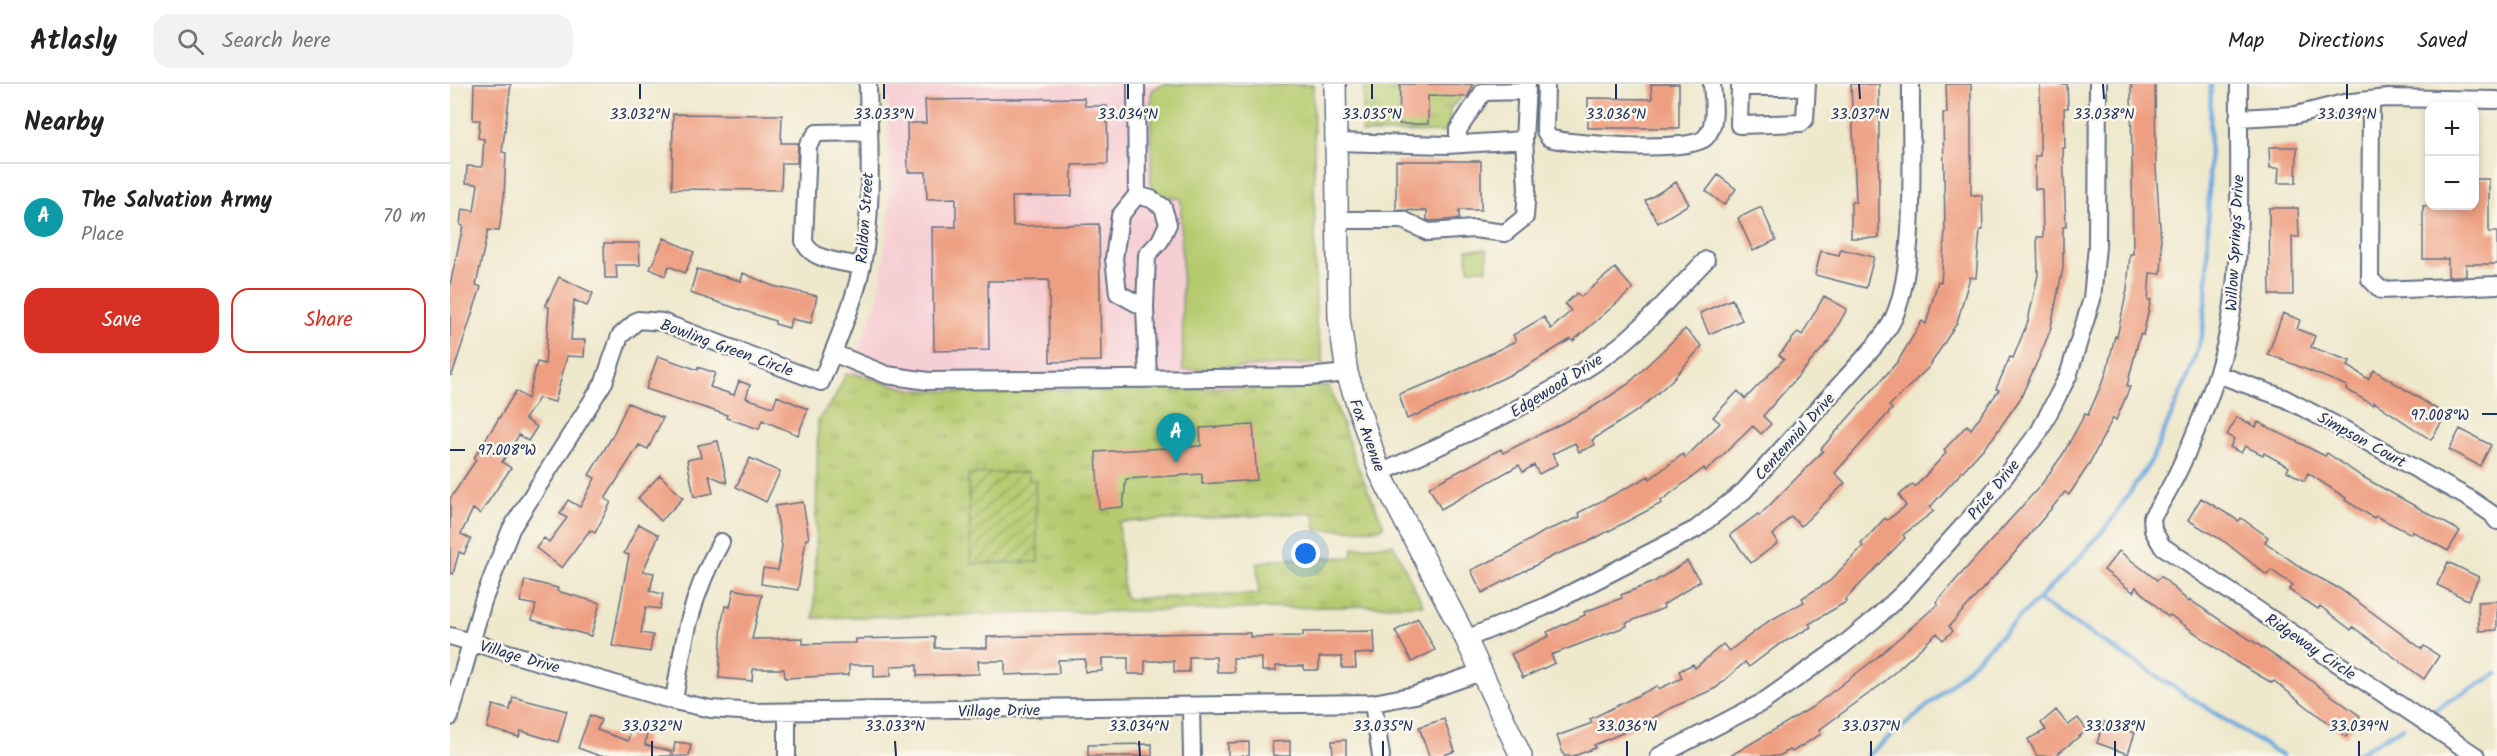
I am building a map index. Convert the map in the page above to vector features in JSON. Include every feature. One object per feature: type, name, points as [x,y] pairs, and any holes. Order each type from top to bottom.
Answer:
[{"type":"main road","name":"Fox Avenue","points":[[1335,84],[1339,317],[1347,373],[1380,473],[1466,639],[1521,756]]},
{"type":"street","name":"Raldon Street","points":[[821,382],[833,353],[861,266],[869,192],[868,84]]},
{"type":"street","points":[[1136,84],[1137,195],[1120,216],[1114,259],[1118,292],[1145,308]]},
{"type":"street","points":[[1546,84],[1545,131],[1549,138],[1573,144],[1688,146],[1705,138],[1713,121],[1712,84]]},
{"type":"street","name":"Centennial Drive","points":[[1466,639],[1544,607],[1696,529],[1744,491],[1874,347],[1890,324],[1900,301],[1909,256],[1911,84]]},
{"type":"street","name":"Price Drive","points":[[1659,756],[1763,702],[1841,647],[1875,619],[1904,592],[1989,496],[2039,432],[2068,376],[2092,299],[2097,246],[2098,84]]},
{"type":"street","name":"Willow Springs Drive","points":[[2153,530],[2152,518],[2168,494],[2178,473],[2217,374],[2227,338],[2236,269],[2239,84]]},
{"type":"street","points":[[1338,220],[1403,220],[1428,232],[1474,229],[1505,233],[1525,217],[1527,188],[1524,140],[1527,88],[1483,92],[1458,130],[1458,144]]},
{"type":"street","points":[[2238,118],[2296,115],[2344,103],[2386,98],[2497,100]]},
{"type":"street","points":[[2371,100],[2370,279],[2381,290],[2497,285]]},
{"type":"street","points":[[861,266],[813,254],[806,248],[804,240],[808,145],[817,133],[868,132]]},
{"type":"street","points":[[1336,142],[1458,144],[1524,140]]},
{"type":"street","points":[[1137,195],[1150,199],[1163,207],[1168,224],[1160,241],[1147,255],[1145,308],[1148,377]]},
{"type":"street","name":"Edgewood Drive","points":[[1380,473],[1514,413],[1557,387],[1620,345],[1706,260]]},
{"type":"street","name":"Bowling Green Circle","points":[[450,717],[483,601],[511,529],[604,382],[620,336],[638,320],[662,322],[821,382]]},
{"type":"street","points":[[833,353],[887,375],[928,381],[1308,377],[1347,373]]},
{"type":"street","name":"Simpson Court","points":[[2217,374],[2284,398],[2354,434],[2470,499],[2492,514],[2497,521]]},
{"type":"street","name":"Ridgeway Circle","points":[[2153,530],[2162,546],[2476,756]]},
{"type":"street","points":[[674,701],[693,602],[705,571],[721,542]]},
{"type":"street","name":"Village Drive","points":[[450,636],[674,701],[730,711],[787,713],[1373,703],[1415,695],[1481,672]]},
{"type":"street","points":[[1373,703],[1381,756]]},
{"type":"street","points":[[1191,707],[1192,756]]},
{"type":"street","points":[[787,713],[787,756]]},
{"type":"shaded area","points":[[888,84],[1313,84],[1311,253],[1315,335],[1328,397],[920,406],[845,387],[879,295],[890,209]]},
{"type":"green space","points":[[1164,84],[1313,85],[1316,324],[1324,363],[1183,370],[1181,199],[1151,194],[1151,96],[1153,89]]},
{"type":"green space","points":[[1364,84],[1477,84],[1450,108],[1449,132],[1362,133]]},
{"type":"green space","points":[[1467,249],[1487,249],[1487,269],[1468,269]]},
{"type":"green space","points":[[846,374],[856,374],[913,390],[949,391],[1329,386],[1356,463],[1384,526],[1379,529],[1316,530],[1314,513],[1119,522],[1124,595],[1128,599],[1259,594],[1257,564],[1276,559],[1352,557],[1353,548],[1393,544],[1423,605],[814,618],[818,420],[834,399]]},
{"type":"green space","points":[[1028,472],[1029,480],[1035,480],[1038,562],[971,564],[968,474]]},
{"type":"building","points":[[474,84],[511,84],[502,152],[506,153],[504,197],[499,231],[488,230],[476,285],[481,287],[452,375],[450,375],[450,285],[463,226],[460,225],[462,209],[474,211],[478,184],[466,183],[467,166],[482,167],[484,139],[478,138],[480,120],[473,120]]},
{"type":"building","points":[[1400,84],[1472,84],[1467,97],[1428,96],[1428,124],[1399,124]]},
{"type":"building","points":[[1651,84],[1679,84],[1679,128],[1588,128],[1588,98],[1652,99]]},
{"type":"building","points":[[1851,84],[1879,84],[1879,238],[1851,238],[1851,202],[1856,202]]},
{"type":"building","points":[[1946,84],[1971,84],[1971,195],[1982,195],[1983,230],[1980,230],[1976,278],[1970,277],[1957,323],[1929,367],[1889,406],[1892,409],[1835,473],[1845,483],[1801,526],[1791,516],[1773,535],[1778,543],[1751,563],[1730,535],[1758,514],[1759,516],[1823,451],[1821,449],[1898,361],[1922,321],[1926,324],[1938,281],[1941,282],[1945,231],[1943,113],[1947,113]]},
{"type":"building","points":[[2040,84],[2067,84],[2068,108],[2064,108],[2065,148],[2063,148],[2066,227],[2063,227],[2063,268],[2050,331],[2038,360],[2020,399],[1992,439],[1930,507],[1934,511],[1903,535],[1905,538],[1845,600],[1846,602],[1809,624],[1811,627],[1777,646],[1749,667],[1745,662],[1716,688],[1669,709],[1639,726],[1594,745],[1595,748],[1574,756],[1564,756],[1557,736],[1592,723],[1590,719],[1657,686],[1659,689],[1682,678],[1679,671],[1693,664],[1695,668],[1723,644],[1729,651],[1769,621],[1804,602],[1802,598],[1830,581],[1863,546],[1861,544],[1885,518],[1887,520],[1906,506],[1899,495],[1913,484],[1915,487],[1946,453],[1944,450],[1967,425],[1971,429],[1999,390],[1996,389],[2010,357],[2013,358],[2028,321],[2038,275],[2037,237],[2043,237],[2042,189],[2035,189],[2035,156],[2040,156]]},
{"type":"building","points":[[2131,84],[2155,84],[2156,168],[2162,256],[2161,274],[2150,273],[2148,300],[2151,300],[2143,335],[2140,334],[2127,386],[2130,387],[2116,420],[2113,418],[2088,466],[2069,495],[2065,492],[2007,562],[1949,626],[1953,631],[1943,640],[1937,633],[1882,684],[1819,730],[1821,734],[1792,752],[1790,750],[1779,756],[1730,756],[1811,708],[1875,659],[1938,604],[1936,602],[2041,485],[2063,454],[2085,414],[2088,415],[2106,374],[2115,336],[2117,337],[2127,290],[2130,254],[2133,254]]},
{"type":"building","points":[[1084,98],[1085,106],[1107,106],[1108,164],[1072,165],[1072,196],[1012,197],[1013,226],[1099,224],[1101,361],[1050,362],[1049,280],[988,281],[989,350],[934,351],[932,227],[956,227],[956,198],[927,199],[926,172],[908,172],[907,123],[926,123],[925,100]]},
{"type":"building","points":[[673,114],[782,115],[781,143],[798,143],[797,163],[782,163],[781,190],[672,189]]},
{"type":"building","points":[[2269,147],[2297,147],[2296,183],[2278,183],[2279,168],[2270,168]]},
{"type":"building","points":[[1396,161],[1481,161],[1481,210],[1459,210],[1459,219],[1430,221],[1427,220],[1427,211],[1396,210]]},
{"type":"building","points":[[1718,175],[1736,189],[1724,205],[1706,191]]},
{"type":"building","points":[[2479,179],[2489,179],[2489,232],[2497,232],[2497,264],[2466,264],[2466,276],[2448,276],[2448,259],[2423,259],[2423,206],[2425,210],[2479,210]]},
{"type":"building","points":[[1676,182],[1689,204],[1658,223],[1645,201]]},
{"type":"building","points":[[1761,207],[1776,240],[1753,251],[1738,218]]},
{"type":"building","points":[[2269,208],[2298,208],[2299,237],[2292,237],[2293,295],[2270,295]]},
{"type":"building","points":[[664,238],[694,252],[685,273],[669,266],[665,276],[650,269]]},
{"type":"building","points":[[604,243],[639,243],[640,265],[616,265],[617,278],[605,278]]},
{"type":"building","points":[[1841,249],[1874,257],[1866,288],[1815,275],[1821,251],[1839,255]]},
{"type":"building","points":[[1615,268],[1633,289],[1573,341],[1571,339],[1522,369],[1489,385],[1407,419],[1399,394],[1437,380],[1516,341],[1513,335],[1544,317],[1551,329],[1571,311],[1565,304],[1577,293],[1581,297]]},
{"type":"building","points":[[697,269],[741,281],[743,273],[773,286],[817,296],[811,323],[791,319],[789,328],[775,324],[775,321],[690,293]]},
{"type":"building","points":[[559,277],[593,293],[587,306],[574,300],[571,340],[585,340],[584,357],[567,356],[555,402],[539,398],[525,419],[537,427],[528,441],[519,435],[502,462],[511,468],[480,514],[473,509],[461,534],[471,539],[464,554],[459,552],[453,574],[450,573],[450,499],[476,460],[474,458],[516,391],[528,399],[537,362],[545,364],[549,307],[545,306]]},
{"type":"building","points":[[1824,296],[1847,309],[1829,341],[1763,416],[1771,424],[1761,434],[1753,426],[1706,471],[1704,468],[1661,501],[1662,503],[1482,593],[1471,570],[1508,553],[1545,531],[1580,517],[1578,513],[1649,476],[1650,479],[1683,454],[1685,458],[1720,423],[1713,417],[1738,391],[1745,399],[1784,359],[1779,355],[1798,332],[1802,335]]},
{"type":"building","points":[[1732,299],[1742,320],[1709,334],[1700,313]]},
{"type":"building","points":[[2283,313],[2300,320],[2297,329],[2315,336],[2311,347],[2350,361],[2348,366],[2368,379],[2374,370],[2446,415],[2431,440],[2374,402],[2373,405],[2346,389],[2347,386],[2268,354]]},
{"type":"building","points":[[1685,329],[1702,346],[1671,381],[1640,409],[1592,440],[1595,445],[1579,452],[1575,443],[1552,454],[1558,464],[1539,474],[1534,465],[1523,472],[1519,465],[1441,509],[1429,487],[1501,449],[1503,453],[1590,409],[1627,385]]},
{"type":"building","points":[[658,356],[698,370],[698,367],[715,373],[710,387],[734,395],[739,381],[750,385],[746,398],[773,407],[777,396],[808,409],[798,435],[762,420],[759,429],[726,418],[727,415],[646,389]]},
{"type":"building","points":[[628,403],[663,418],[648,449],[639,445],[605,499],[611,502],[595,533],[590,530],[562,568],[536,548],[544,538],[549,542],[567,518],[560,514],[568,500],[580,507],[595,478],[589,475],[612,437]]},
{"type":"building","points":[[2237,417],[2256,427],[2258,422],[2325,456],[2327,453],[2361,476],[2460,531],[2448,551],[2412,531],[2411,534],[2376,516],[2374,518],[2308,473],[2304,481],[2287,471],[2289,467],[2264,453],[2263,455],[2245,446],[2241,453],[2230,447],[2234,439],[2227,435]]},
{"type":"building","points":[[1253,425],[1257,480],[1202,484],[1202,474],[1126,479],[1123,507],[1099,509],[1096,452],[1201,446],[1200,428]]},
{"type":"building","points":[[2460,429],[2491,445],[2480,466],[2449,450]]},
{"type":"building","points":[[718,441],[727,483],[709,475],[713,493],[694,497],[687,460],[701,457],[698,445]]},
{"type":"building","points":[[750,458],[780,472],[766,502],[736,487]]},
{"type":"building","points":[[660,475],[683,498],[661,521],[638,498]]},
{"type":"building","points":[[2201,498],[2239,521],[2241,518],[2268,537],[2265,542],[2303,569],[2340,589],[2422,649],[2424,646],[2439,656],[2424,679],[2353,627],[2351,630],[2320,606],[2318,609],[2289,590],[2293,585],[2271,570],[2267,575],[2225,542],[2188,520]]},
{"type":"building","points":[[803,502],[809,539],[806,539],[798,590],[761,584],[763,568],[778,570],[782,546],[775,506]]},
{"type":"building","points":[[639,524],[659,535],[643,571],[654,573],[650,591],[663,594],[660,609],[646,607],[641,633],[653,635],[650,652],[612,646],[629,555],[624,553]]},
{"type":"building","points":[[2119,551],[2157,580],[2161,576],[2189,602],[2190,600],[2289,665],[2360,716],[2346,737],[2274,681],[2272,683],[2236,662],[2170,615],[2168,617],[2136,587],[2133,592],[2104,570]]},
{"type":"building","points":[[1687,561],[1700,581],[1663,605],[1664,608],[1626,623],[1627,626],[1551,655],[1555,663],[1523,678],[1511,654],[1549,636],[1547,632],[1585,615],[1584,612],[1622,598],[1621,595],[1654,582]]},
{"type":"building","points":[[2448,562],[2479,577],[2468,600],[2437,585]]},
{"type":"building","points":[[525,580],[558,588],[557,591],[600,603],[591,636],[532,620],[536,605],[520,602]]},
{"type":"building","points":[[734,589],[762,595],[752,639],[803,638],[803,644],[856,643],[856,639],[935,637],[935,648],[987,648],[987,637],[1250,633],[1250,637],[1303,636],[1303,632],[1374,631],[1375,653],[1355,654],[1356,668],[1342,668],[1342,657],[1319,657],[1319,670],[1304,670],[1304,666],[1276,666],[1276,671],[1262,671],[1262,658],[1233,658],[1234,672],[1217,672],[1216,657],[1189,657],[1189,672],[1174,672],[1174,661],[1145,661],[1145,674],[1128,674],[1128,658],[1102,658],[1102,671],[1085,672],[1085,659],[1058,660],[1059,673],[1005,675],[1005,661],[978,661],[979,674],[917,676],[917,665],[891,666],[891,676],[874,677],[874,665],[849,665],[849,675],[785,678],[784,669],[753,669],[752,681],[719,678],[722,621],[725,606],[730,607]]},
{"type":"building","points":[[2497,601],[2497,630],[2479,631],[2478,602]]},
{"type":"building","points":[[1418,618],[1435,650],[1412,662],[1395,631]]},
{"type":"building","points":[[513,697],[567,711],[558,742],[521,731],[519,737],[487,728],[493,705],[510,710]]},
{"type":"building","points":[[2056,710],[2068,725],[2078,718],[2087,730],[2055,756],[2037,756],[2028,739],[2046,730],[2041,723]]},
{"type":"building","points":[[590,715],[601,720],[597,730],[628,741],[630,729],[647,733],[645,745],[671,751],[671,756],[600,756],[578,748]]},
{"type":"building","points":[[1444,719],[1455,751],[1441,756],[1429,756],[1419,727]]},
{"type":"building","points":[[2104,722],[2135,733],[2128,754],[2097,743]]},
{"type":"building","points":[[1346,740],[1346,756],[1333,756],[1332,741]]},
{"type":"building","points":[[1290,741],[1290,756],[1273,756],[1272,742]]},
{"type":"building","points":[[675,742],[691,744],[689,756],[673,756]]},
{"type":"building","points":[[1249,742],[1249,756],[1228,756],[1228,743]]},
{"type":"building","points":[[1152,744],[1152,756],[1088,756],[1088,745]]},
{"type":"waterway","points":[[1867,756],[1937,698],[2073,565],[2108,525],[2151,461],[2189,375],[2203,331],[2207,279],[2211,84]]},
{"type":"waterway","points":[[2038,600],[2282,756]]},
{"type":"waterway","points":[[2426,714],[2497,674]]},
{"type":"waterway","points":[[2353,756],[2403,727]]},
{"type":"place","name":"The Salvation Army","points":[[1176,463]]}]
